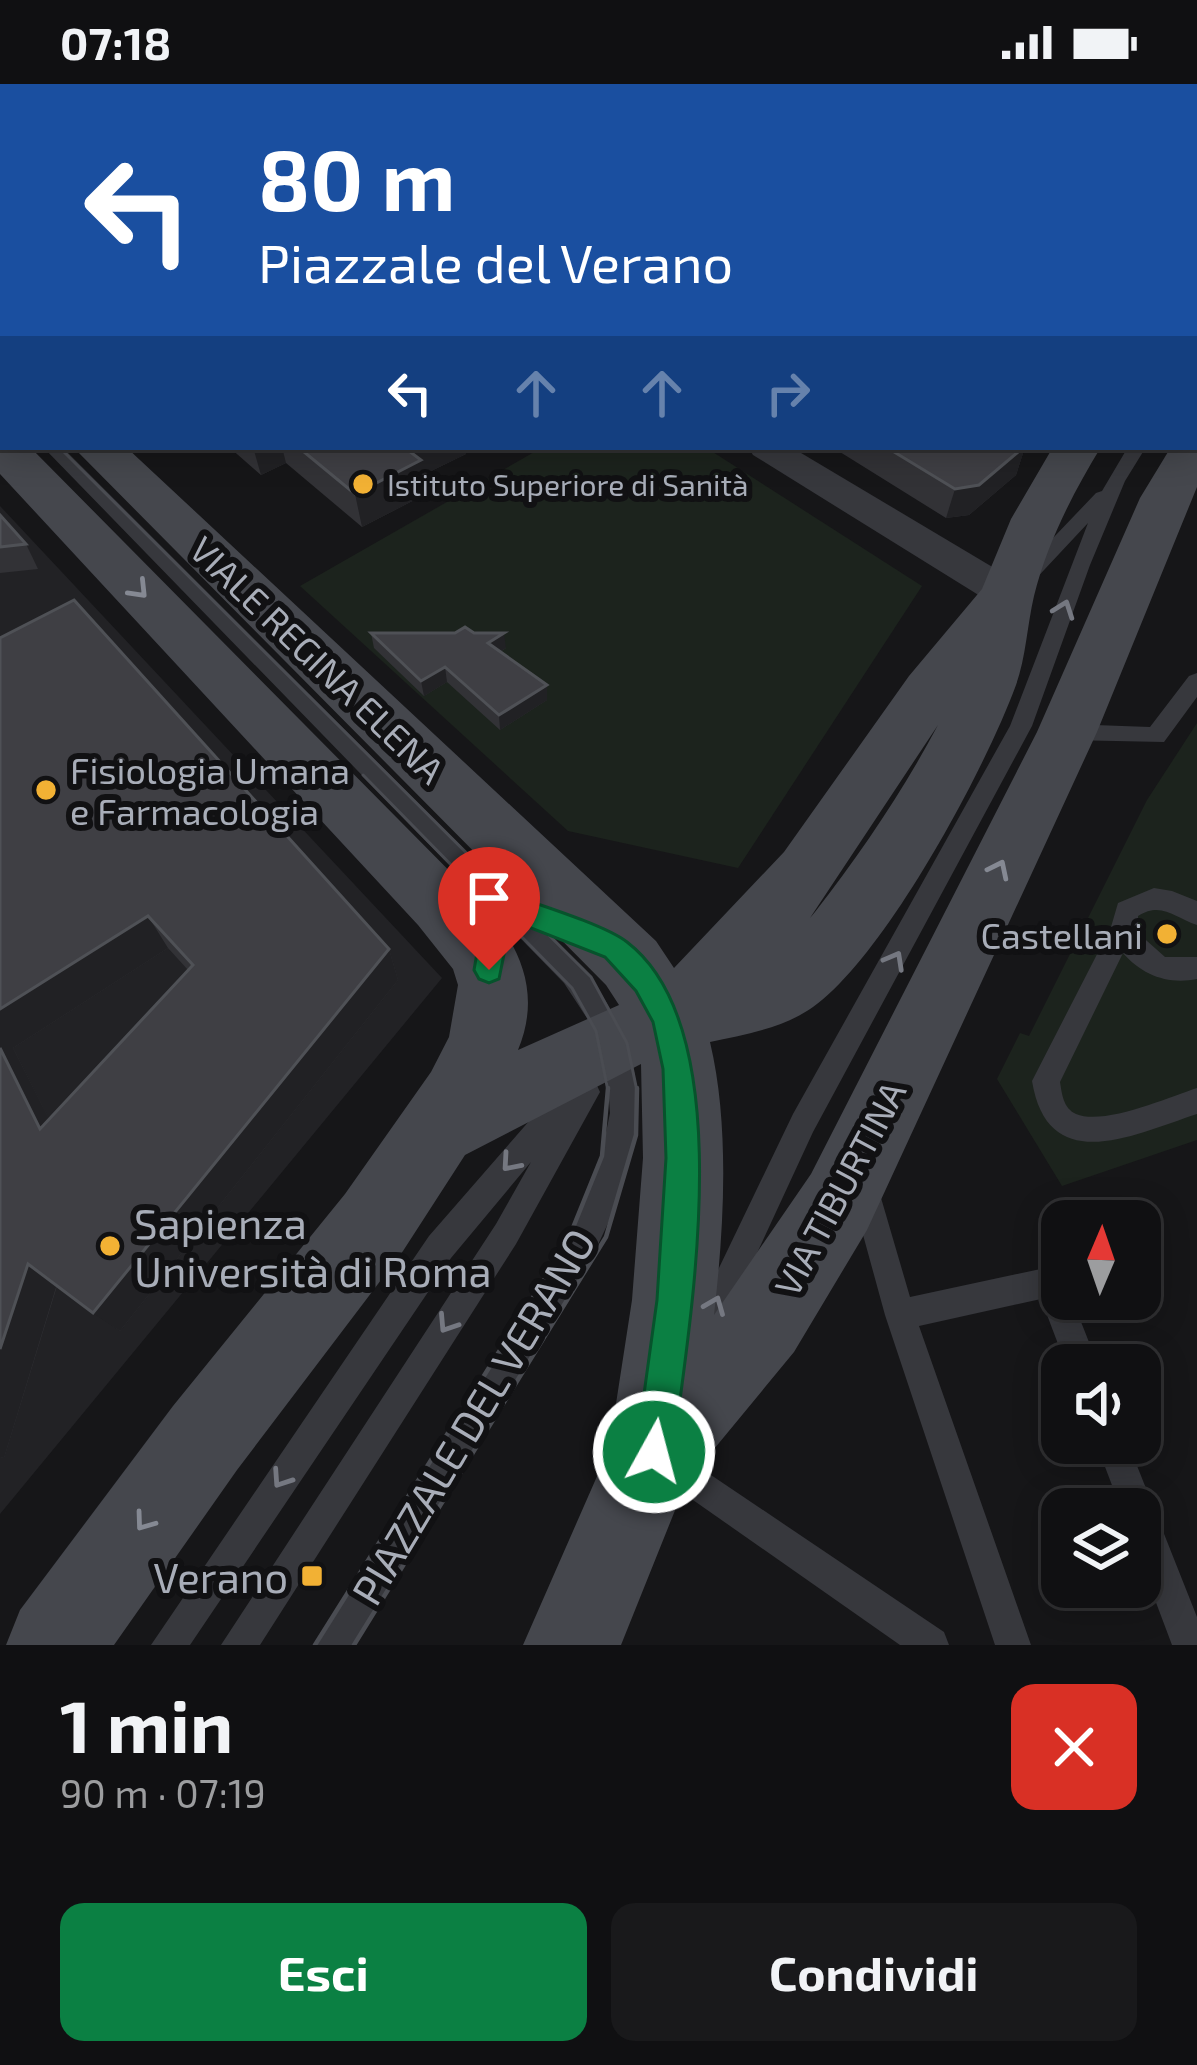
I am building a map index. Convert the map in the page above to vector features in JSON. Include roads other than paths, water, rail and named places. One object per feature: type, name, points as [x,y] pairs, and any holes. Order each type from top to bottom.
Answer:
[{"type":"main road","name":"VIALE REGINA ELENA","points":[[5,450],[442,905],[509,915]]},
{"type":"main road","name":"VIALE REGINA ELENA","points":[[101,450],[509,915]]},
{"type":"main road","name":"VIA TIBURTINA","points":[[641,1031],[725,968],[805,876],[940,672],[1007,595],[1057,479],[1075,450]]},
{"type":"main road","name":"VIA TIBURTINA","points":[[654,1452],[777,1304],[857,1166],[1067,732],[1165,499],[1194,450]]},
{"type":"main road","name":"PIAZZALE DEL VERANO","points":[[509,915],[616,949],[646,982],[641,1031],[679,1069],[682,1158],[674,1300],[654,1452],[572,1645]]},
{"type":"main road","points":[[55,1645],[205,1438],[442,1127],[488,1030],[509,915]]},
{"type":"main road","points":[[442,1127],[641,1031]]},
{"type":"street","points":[[771,450],[1007,595]]},
{"type":"lane","name":"VIALE REGINA ELENA","points":[[55,450],[509,915]]},
{"type":"lane","name":"VIA TIBURTINA","points":[[654,1452],[725,1281],[769,1190],[1021,726],[1116,482],[1135,450]]},
{"type":"lane","name":"VIA TIBURTINA","points":[[1007,595],[1116,482]]},
{"type":"lane","points":[[1067,732],[1156,736],[1197,681]]},
{"type":"lane","points":[[1197,915],[1166,899],[1143,900],[1127,910],[1123,928],[1046,1081],[1046,1100],[1058,1120],[1076,1132],[1100,1130],[1197,1101]]},
{"type":"lane","name":"PIAZZALE DEL VERANO","points":[[509,915],[587,992],[606,1020],[641,1031]]},
{"type":"lane","points":[[1123,928],[1141,957],[1165,969],[1194,974]]},
{"type":"lane","name":"PIAZZALE DEL VERANO","points":[[239,1645],[641,1031]]},
{"type":"lane","name":"PIAZZALE DEL VERANO","points":[[335,1645],[548,1304],[601,1198],[616,1159],[641,1031]]},
{"type":"lane","points":[[169,1645],[440,1247],[641,1031]]},
{"type":"lane","points":[[857,1166],[900,1315],[1013,1645]]},
{"type":"lane","points":[[900,1315],[1050,1282],[1074,1344]]},
{"type":"lane","points":[[654,1452],[932,1645]]},
{"type":"lane","points":[[1161,1569],[1190,1645]]},
{"type":"tram line","points":[[62,450],[591,977],[627,1043],[637,1091]]},
{"type":"tram line","points":[[363,775],[572,988],[596,1031],[608,1090]]},
{"type":"tram line","points":[[315,1645],[566,1245],[602,1156],[608,1090]]},
{"type":"tram line","points":[[354,1645],[606,1237],[636,1135],[637,1091]]},
{"type":"place","name":"Istituto Superiore di Sanità","points":[[363,484]]},
{"type":"place","name":"Fisiologia Umana e Farmacologia","points":[[46,790]]},
{"type":"place","name":"Castellani","points":[[1167,934]]},
{"type":"place","name":"Sapienza Università di Roma","points":[[110,1246]]},
{"type":"place","name":"Verano","points":[[312,1576]]}]
